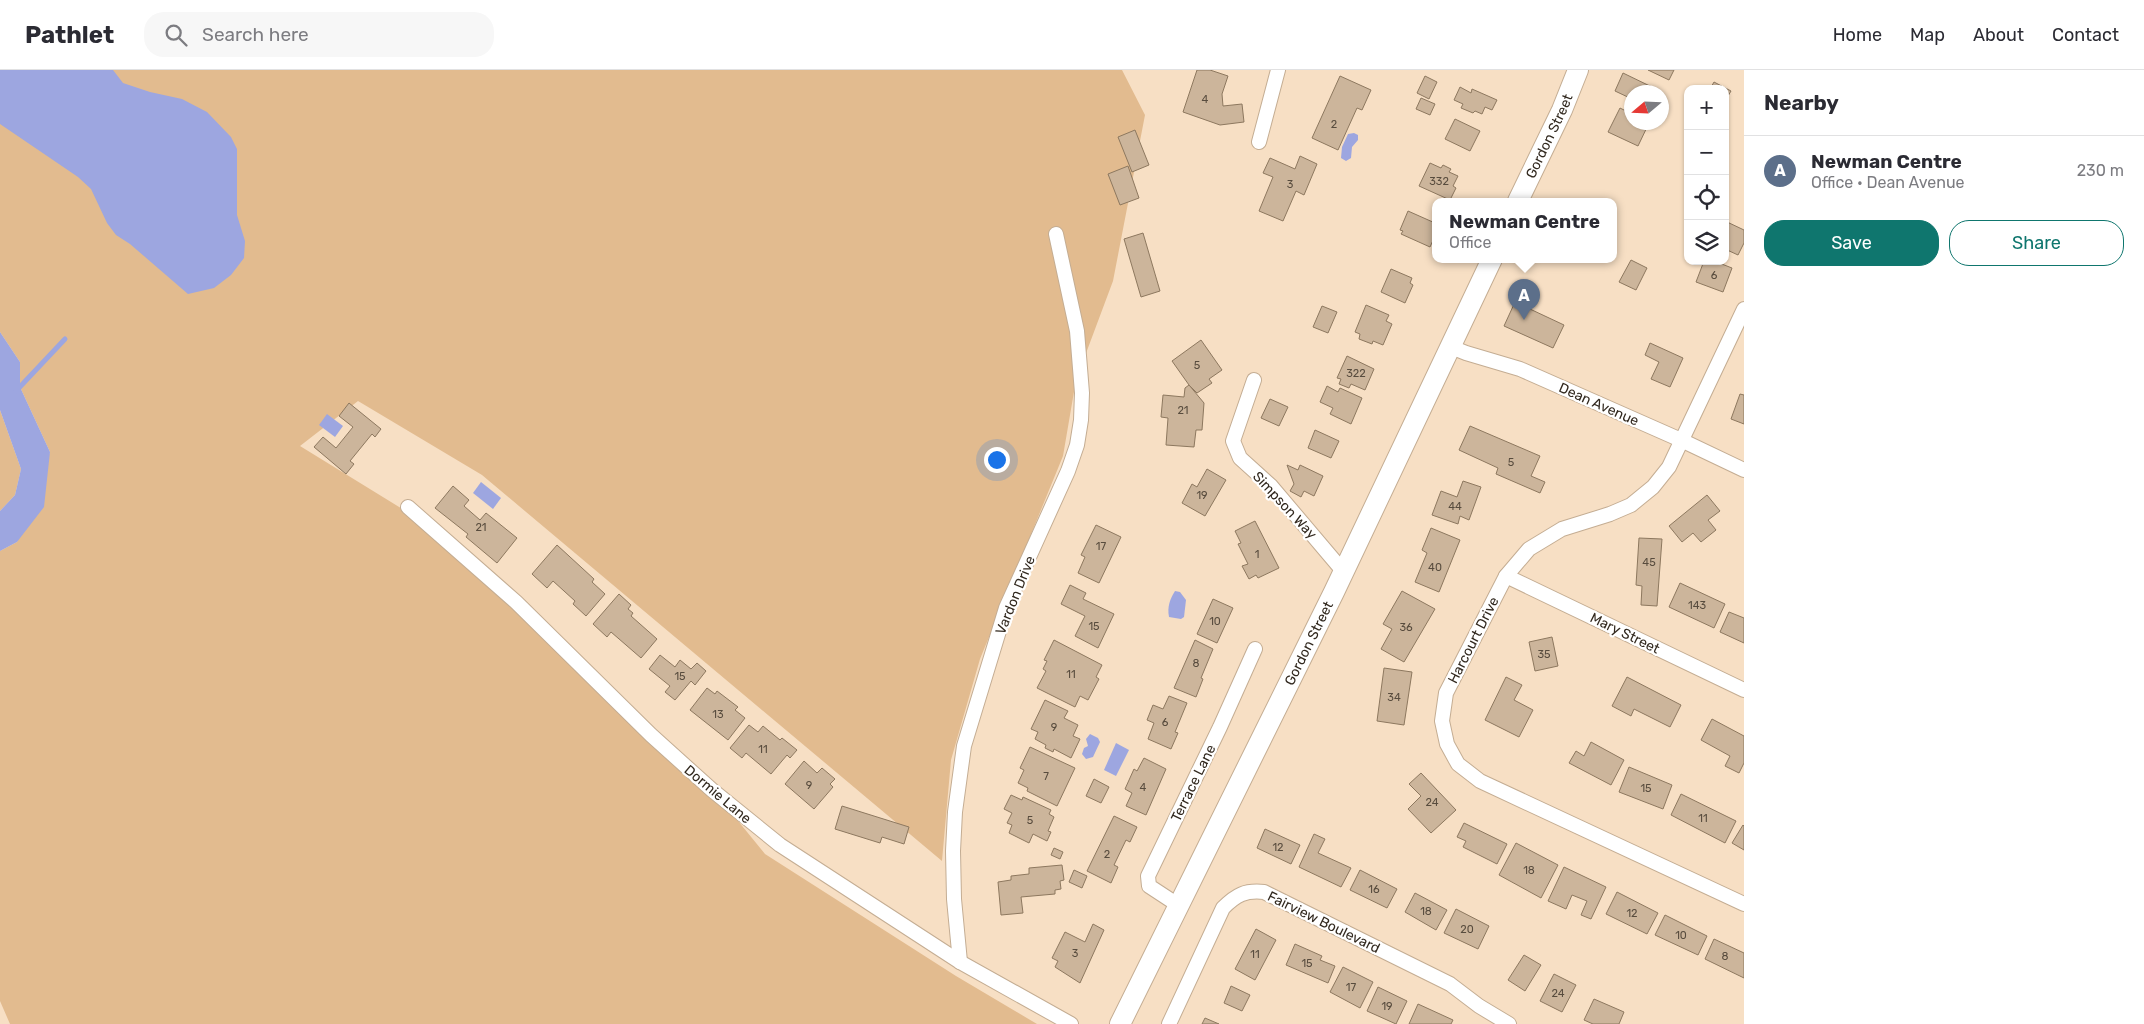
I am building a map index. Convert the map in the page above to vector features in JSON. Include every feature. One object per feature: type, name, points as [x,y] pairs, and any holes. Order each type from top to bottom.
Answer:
[{"type":"main road","name":"Gordon Street","points":[[1519,198],[1562,110],[1578,70]]},
{"type":"main road","name":"Gordon Street","points":[[1120,1024],[1343,571],[1490,263]]},
{"type":"street","points":[[1259,142],[1278,70]]},
{"type":"street","name":"Vardon Drive","points":[[960,962],[952,851],[964,746],[1006,608],[1068,471],[1081,420],[1082,393],[1077,331],[1056,234]]},
{"type":"street","name":"Harcourt Drive","points":[[1744,309],[1682,440],[1668,467],[1658,480],[1631,505],[1610,514],[1562,529],[1529,549],[1506,576],[1446,693],[1442,721],[1447,744],[1458,764],[1480,781],[1744,904]]},
{"type":"street","name":"Dean Avenue","points":[[1451,347],[1520,369],[1682,440],[1744,470]]},
{"type":"street","name":"Simpson Way","points":[[1254,380],[1233,440],[1240,458],[1271,486],[1343,571]]},
{"type":"street","name":"Dormie Lane","points":[[408,508],[516,602],[651,735],[712,790],[780,845],[960,962],[1071,1024]]},
{"type":"street","name":"Mary Street","points":[[1506,576],[1744,690]]},
{"type":"street","name":"Terrace Lane","points":[[1178,905],[1149,886],[1148,876],[1220,727],[1255,649]]},
{"type":"street","name":"Fairview Boulevard","points":[[1169,1024],[1223,908],[1237,895],[1252,891],[1264,892],[1450,984],[1479,1006],[1509,1024]]},
{"type":"shaded area","points":[[0,70],[1122,70],[1145,115],[1113,281],[1076,380],[1063,456],[980,659],[951,760],[942,861],[482,475],[358,401],[300,446],[404,510],[712,789],[765,854],[956,976],[1037,1024],[10,1024],[0,1001],[0,551],[17,542],[50,452],[20,387],[20,362],[0,332]]},
{"type":"shaded area","points":[[0,410],[21,469],[15,495],[0,511]]},
{"type":"water","points":[[0,70],[113,70],[123,83],[150,92],[182,99],[207,112],[231,137],[237,149],[237,215],[245,241],[244,258],[231,275],[214,288],[188,294],[130,244],[116,235],[107,223],[91,189],[78,177],[0,124]]},
{"type":"water","points":[[1354,133],[1358,135],[1358,140],[1352,147],[1351,158],[1346,161],[1341,158],[1342,147],[1348,134]]},
{"type":"water","points":[[0,332],[20,362],[20,387],[50,452],[44,507],[17,542],[0,551],[0,511],[15,495],[21,469],[0,410]]},
{"type":"water","points":[[327,414],[343,426],[335,437],[319,425]]},
{"type":"water","points":[[481,482],[501,498],[493,509],[473,493]]},
{"type":"water","points":[[1175,591],[1180,592],[1186,600],[1184,617],[1181,619],[1169,617],[1169,603]]},
{"type":"water","points":[[1090,734],[1098,738],[1100,742],[1093,757],[1086,759],[1082,754],[1084,748],[1088,746],[1086,739]]},
{"type":"water","points":[[1116,743],[1129,750],[1116,776],[1104,770]]},
{"type":"building","points":[[1197,70],[1210,70],[1228,76],[1222,94],[1223,106],[1242,104],[1244,122],[1220,125],[1183,112]]},
{"type":"building","points":[[1648,70],[1674,70],[1669,80]]},
{"type":"building","points":[[1623,73],[1648,85],[1624,85],[1624,95],[1615,91]]},
{"type":"building","points":[[1340,76],[1371,90],[1362,110],[1357,108],[1338,150],[1312,138]]},
{"type":"building","points":[[1425,76],[1437,82],[1429,99],[1417,93]]},
{"type":"building","points":[[1460,87],[1471,93],[1472,89],[1497,100],[1492,110],[1485,107],[1482,114],[1475,111],[1473,113],[1461,108],[1463,104],[1454,100]]},
{"type":"building","points":[[1421,98],[1435,104],[1430,115],[1416,109]]},
{"type":"building","points":[[1620,108],[1624,110],[1624,130],[1646,130],[1638,146],[1608,132]]},
{"type":"building","points":[[1455,119],[1480,131],[1470,151],[1445,139]]},
{"type":"building","points":[[1135,130],[1149,165],[1132,172],[1118,137]]},
{"type":"building","points":[[1300,156],[1317,164],[1304,195],[1296,191],[1283,221],[1259,211],[1273,177],[1263,173],[1270,158],[1295,169]]},
{"type":"building","points":[[1430,163],[1441,168],[1443,165],[1451,169],[1449,172],[1458,176],[1453,186],[1456,188],[1451,198],[1446,198],[1419,186]]},
{"type":"building","points":[[1128,166],[1139,198],[1120,205],[1108,174]]},
{"type":"building","points":[[1408,211],[1432,222],[1432,243],[1430,247],[1401,234],[1403,231],[1400,230]]},
{"type":"building","points":[[1729,223],[1744,230],[1744,243],[1738,255],[1729,251]]},
{"type":"building","points":[[1143,233],[1160,291],[1141,297],[1124,239]]},
{"type":"building","points":[[1631,260],[1647,268],[1636,290],[1619,282]]},
{"type":"building","points":[[1702,265],[1724,265],[1732,268],[1723,292],[1696,282]]},
{"type":"building","points":[[1391,269],[1412,278],[1410,283],[1413,285],[1405,303],[1381,292]]},
{"type":"building","points":[[1515,302],[1564,325],[1553,348],[1504,326]]},
{"type":"building","points":[[1366,305],[1389,315],[1386,321],[1392,324],[1383,345],[1373,341],[1372,344],[1359,339],[1360,334],[1355,332]]},
{"type":"building","points":[[1322,306],[1337,312],[1328,333],[1313,327]]},
{"type":"building","points":[[1201,340],[1222,370],[1209,379],[1212,383],[1197,393],[1172,361]]},
{"type":"building","points":[[1650,343],[1683,358],[1670,387],[1651,379],[1659,362],[1645,355]]},
{"type":"building","points":[[1347,356],[1374,369],[1365,390],[1351,384],[1349,388],[1339,384],[1341,379],[1337,378]]},
{"type":"building","points":[[1189,385],[1204,403],[1202,430],[1196,430],[1194,447],[1166,445],[1168,418],[1161,417],[1163,395],[1184,397],[1185,388]]},
{"type":"building","points":[[1327,386],[1338,392],[1340,388],[1362,398],[1351,424],[1330,414],[1333,408],[1320,402]]},
{"type":"building","points":[[1740,394],[1744,395],[1744,424],[1731,419]]},
{"type":"building","points":[[1270,399],[1288,407],[1279,426],[1261,418]]},
{"type":"building","points":[[349,403],[381,429],[375,437],[372,434],[350,461],[354,464],[346,474],[314,447],[323,437],[336,448],[353,427],[339,416]]},
{"type":"building","points":[[1470,426],[1540,456],[1531,476],[1545,482],[1540,493],[1496,474],[1498,468],[1459,450]]},
{"type":"building","points":[[1315,430],[1339,441],[1331,458],[1308,448]]},
{"type":"building","points":[[1287,465],[1298,470],[1300,465],[1323,476],[1314,496],[1304,491],[1301,497],[1290,491],[1294,484]]},
{"type":"building","points":[[1207,469],[1226,480],[1205,516],[1182,503],[1192,484],[1197,487]]},
{"type":"building","points":[[1463,481],[1481,487],[1469,520],[1460,516],[1458,524],[1432,515],[1441,491],[1457,497]]},
{"type":"building","points":[[453,486],[469,500],[464,506],[480,520],[486,513],[517,538],[497,563],[466,537],[468,534],[435,508]]},
{"type":"building","points":[[1707,495],[1720,511],[1708,520],[1716,530],[1701,542],[1693,533],[1682,542],[1669,526]]},
{"type":"building","points":[[1255,521],[1279,568],[1258,578],[1256,575],[1249,579],[1242,566],[1248,564],[1238,544],[1241,543],[1235,531]]},
{"type":"building","points":[[1096,525],[1121,537],[1099,583],[1078,573],[1085,557],[1081,555]]},
{"type":"building","points":[[1431,528],[1460,540],[1439,592],[1415,582],[1427,553],[1422,550]]},
{"type":"building","points":[[1639,538],[1662,539],[1657,606],[1641,605],[1642,586],[1636,585]]},
{"type":"building","points":[[557,545],[594,579],[592,582],[605,594],[586,616],[573,604],[575,601],[553,581],[547,588],[532,574]]},
{"type":"building","points":[[1680,583],[1725,604],[1714,628],[1669,607]]},
{"type":"building","points":[[1070,585],[1086,593],[1083,599],[1114,614],[1098,648],[1075,636],[1085,616],[1061,604]]},
{"type":"building","points":[[1402,591],[1435,609],[1404,662],[1381,649],[1392,629],[1383,624]]},
{"type":"building","points":[[619,594],[631,605],[628,609],[633,613],[631,616],[657,639],[641,658],[611,632],[607,637],[593,624]]},
{"type":"building","points":[[1213,599],[1233,608],[1217,643],[1197,634]]},
{"type":"building","points":[[1729,612],[1744,618],[1744,643],[1720,632]]},
{"type":"building","points":[[1552,637],[1558,666],[1535,671],[1529,642]]},
{"type":"building","points":[[1054,640],[1102,665],[1096,677],[1099,679],[1088,700],[1080,696],[1075,707],[1037,688],[1046,671],[1043,669],[1047,661],[1044,660]]},
{"type":"building","points":[[1195,640],[1213,649],[1201,678],[1203,679],[1196,697],[1174,688]]},
{"type":"building","points":[[660,655],[675,667],[680,660],[691,669],[697,663],[706,671],[695,685],[691,681],[675,700],[665,692],[670,686],[649,669]]},
{"type":"building","points":[[1384,668],[1412,672],[1404,725],[1377,721]]},
{"type":"building","points":[[1506,677],[1522,685],[1514,700],[1533,710],[1519,737],[1485,720]]},
{"type":"building","points":[[1627,677],[1681,705],[1670,727],[1634,709],[1631,716],[1612,706]]},
{"type":"building","points":[[707,688],[715,694],[717,691],[738,707],[735,710],[745,718],[728,740],[690,710]]},
{"type":"building","points":[[1169,696],[1187,703],[1175,732],[1178,733],[1171,749],[1148,739],[1154,723],[1147,720],[1153,705],[1163,709]]},
{"type":"building","points":[[1045,700],[1068,711],[1064,718],[1078,725],[1073,736],[1080,739],[1071,758],[1054,749],[1053,752],[1045,748],[1046,745],[1035,739],[1038,732],[1031,729]]},
{"type":"building","points":[[1712,719],[1744,736],[1744,763],[1739,773],[1725,766],[1730,756],[1701,740]]},
{"type":"building","points":[[749,725],[758,732],[763,726],[780,740],[782,738],[797,750],[790,758],[787,755],[771,774],[746,753],[742,758],[730,748]]},
{"type":"building","points":[[1591,742],[1624,760],[1611,785],[1569,763],[1576,751],[1584,756]]},
{"type":"building","points":[[1030,747],[1075,768],[1057,806],[1027,791],[1028,788],[1018,783],[1024,770],[1020,768]]},
{"type":"building","points":[[1144,758],[1166,769],[1146,815],[1126,806],[1132,793],[1125,789],[1134,769],[1137,771]]},
{"type":"building","points":[[804,761],[817,773],[822,768],[835,779],[830,784],[833,787],[814,809],[785,784]]},
{"type":"building","points":[[1629,767],[1672,785],[1663,809],[1619,792]]},
{"type":"building","points":[[1421,773],[1456,810],[1431,833],[1408,809],[1421,796],[1409,784]]},
{"type":"building","points":[[1094,779],[1109,787],[1101,803],[1086,796]]},
{"type":"building","points":[[1681,794],[1736,821],[1725,843],[1671,815]]},
{"type":"building","points":[[1011,795],[1022,800],[1023,797],[1051,810],[1049,814],[1054,817],[1048,831],[1051,832],[1047,841],[1033,834],[1029,843],[1009,833],[1012,825],[1007,823],[1012,813],[1004,809]]},
{"type":"building","points":[[842,806],[909,827],[904,844],[882,837],[880,843],[835,829]]},
{"type":"building","points":[[1114,816],[1137,827],[1130,842],[1126,840],[1114,865],[1118,867],[1111,883],[1087,871]]},
{"type":"building","points":[[1464,823],[1507,844],[1497,864],[1463,847],[1466,841],[1457,837]]},
{"type":"building","points":[[1744,826],[1744,850],[1732,843]]},
{"type":"building","points":[[1265,829],[1300,845],[1291,864],[1257,848]]},
{"type":"building","points":[[1314,834],[1325,839],[1318,853],[1351,868],[1341,887],[1299,867]]},
{"type":"building","points":[[1516,843],[1558,865],[1541,898],[1499,875]]},
{"type":"building","points":[[1054,848],[1063,852],[1060,859],[1051,855]]},
{"type":"building","points":[[1062,865],[1064,880],[1060,881],[1061,889],[1055,890],[1055,894],[1021,897],[1023,913],[1001,915],[998,882],[1011,880],[1011,876],[1029,874],[1029,868]]},
{"type":"building","points":[[1564,867],[1606,887],[1591,919],[1581,915],[1587,901],[1572,895],[1566,909],[1548,901]]},
{"type":"building","points":[[1074,870],[1087,876],[1082,888],[1069,882]]},
{"type":"building","points":[[1360,870],[1397,889],[1387,908],[1350,890]]},
{"type":"building","points":[[1617,892],[1658,913],[1647,934],[1606,914]]},
{"type":"building","points":[[1415,893],[1447,910],[1436,930],[1405,912]]},
{"type":"building","points":[[1456,909],[1489,926],[1478,949],[1444,933]]},
{"type":"building","points":[[1665,915],[1707,936],[1698,955],[1655,935]]},
{"type":"building","points":[[1093,924],[1104,930],[1080,983],[1055,967],[1058,961],[1052,958],[1065,932],[1085,942]]},
{"type":"building","points":[[1256,929],[1276,940],[1255,980],[1235,969]]},
{"type":"building","points":[[1714,939],[1744,953],[1744,978],[1705,959]]},
{"type":"building","points":[[1295,944],[1322,956],[1320,960],[1335,966],[1328,983],[1286,965]]},
{"type":"building","points":[[1524,955],[1541,965],[1525,991],[1508,980]]},
{"type":"building","points":[[1343,967],[1373,982],[1360,1008],[1330,992]]},
{"type":"building","points":[[1554,974],[1576,985],[1562,1012],[1540,1001]]},
{"type":"building","points":[[1231,986],[1250,995],[1242,1011],[1224,1003]]},
{"type":"building","points":[[1378,987],[1407,1001],[1396,1024],[1367,1011]]},
{"type":"building","points":[[1594,999],[1624,1012],[1619,1024],[1593,1024],[1584,1020]]},
{"type":"building","points":[[1418,1004],[1453,1020],[1451,1024],[1409,1024]]},
{"type":"building","points":[[1205,1018],[1219,1024],[1202,1024]]},
{"type":"waterway","points":[[16,391],[65,339]]},
{"type":"place","name":"Newman Centre","points":[[1524,320]]}]
